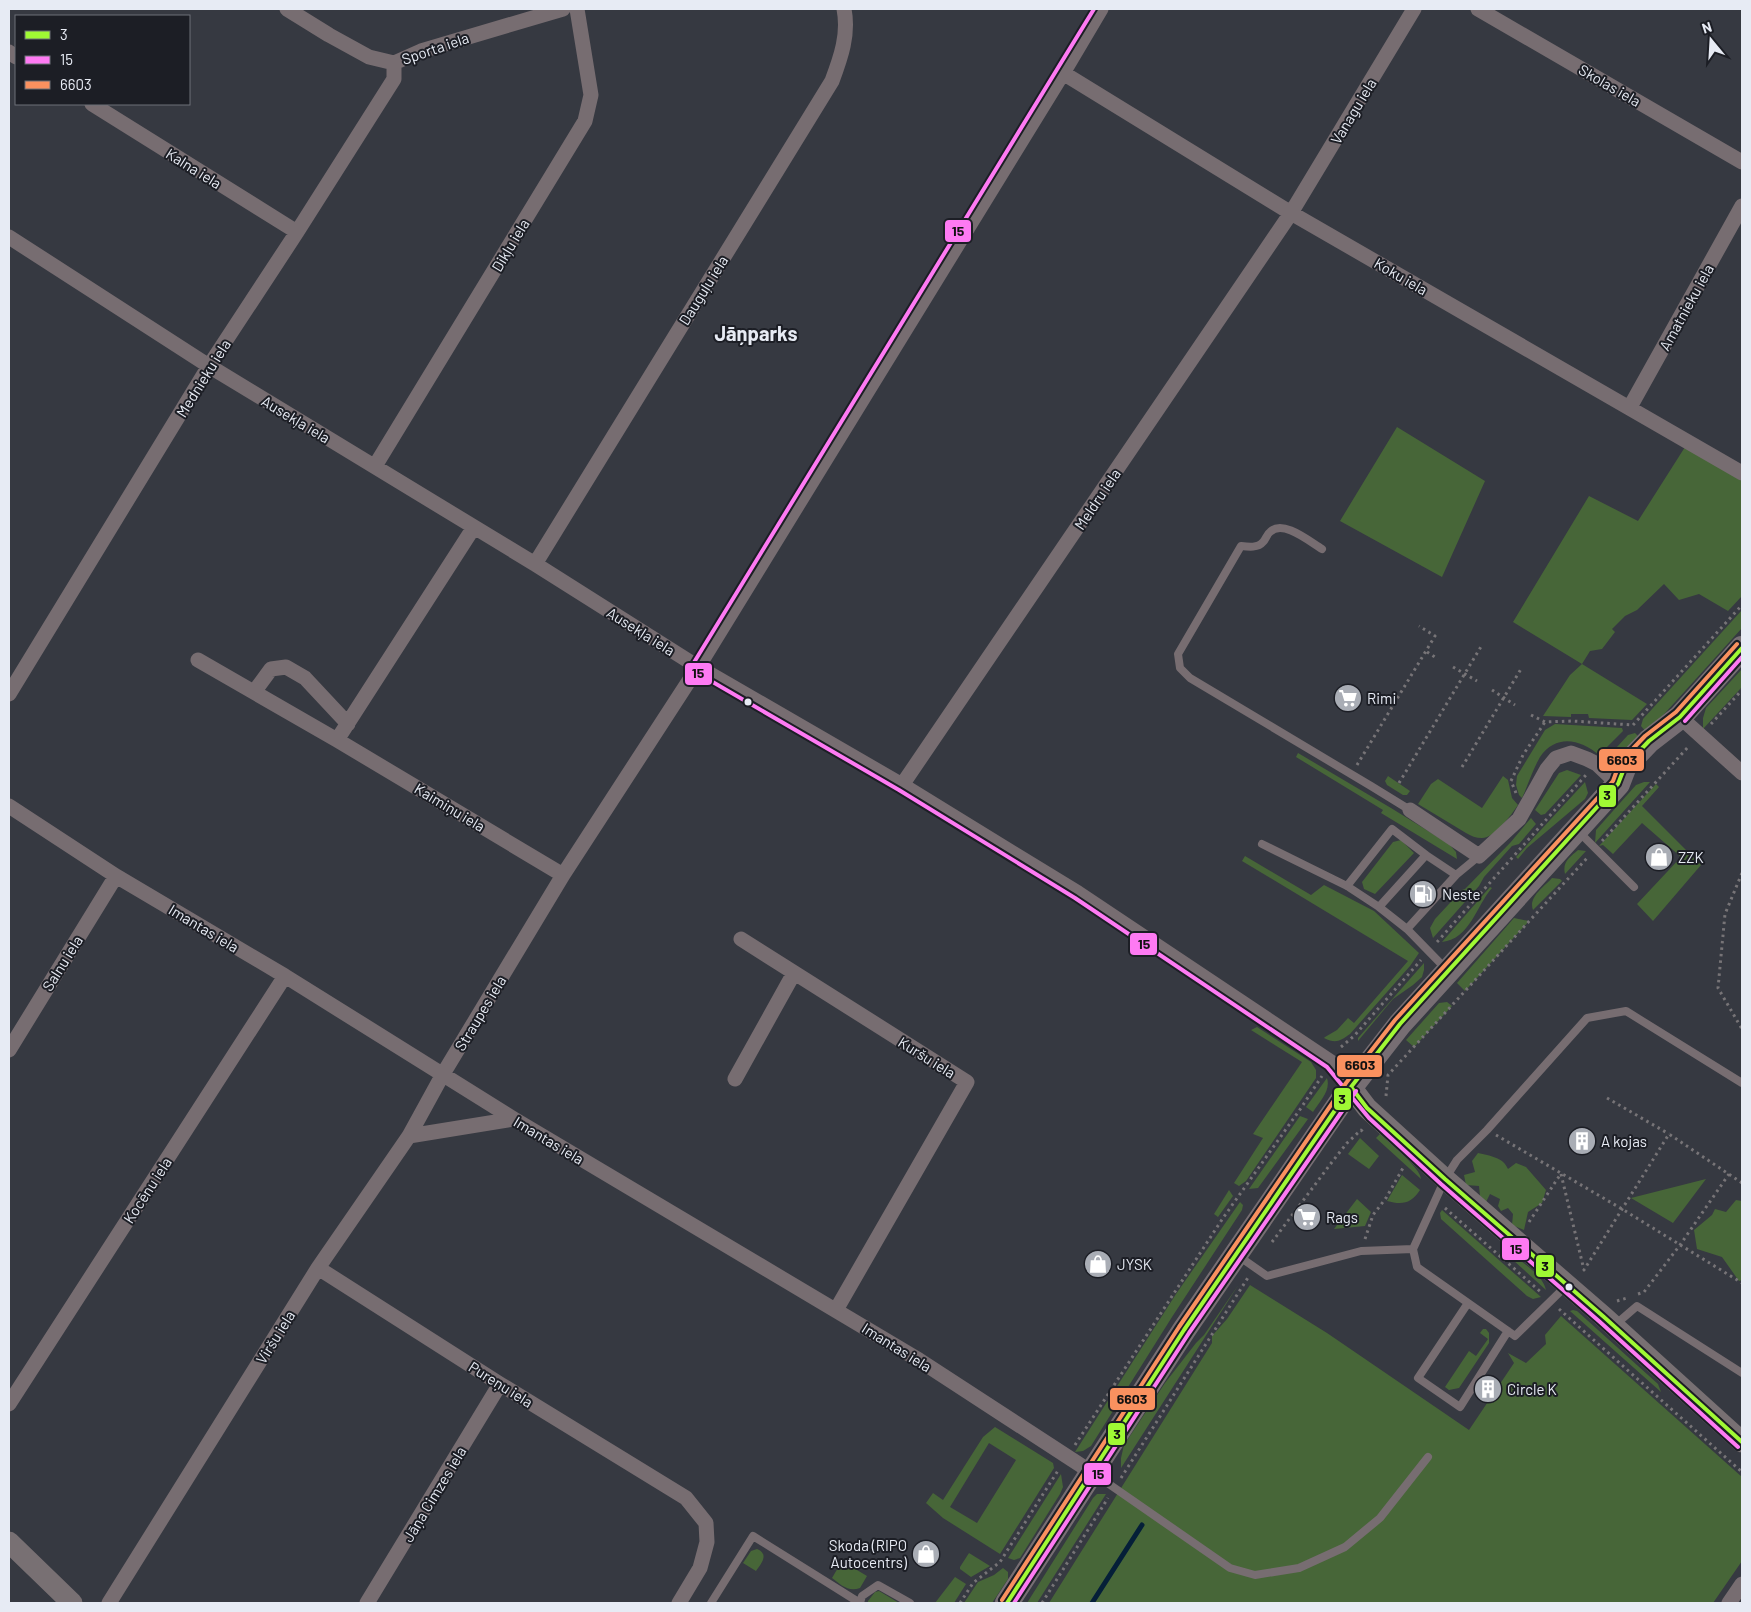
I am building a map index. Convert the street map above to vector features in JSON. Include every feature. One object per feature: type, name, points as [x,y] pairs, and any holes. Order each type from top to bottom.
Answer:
[{"type":"main road","points":[[1007,1603],[1091,1472],[1236,1254],[1351,1087],[1400,1024],[1618,784],[1625,766],[1649,741],[1680,717],[1742,648]]},
{"type":"street","name":"Sporta iela","points":[[287,9],[328,35],[369,57],[394,63],[421,51],[564,9]]},
{"type":"street","name":"Dikļu iela","points":[[375,466],[585,121],[591,95],[576,9]]},
{"type":"street","name":"Dauguļu iela","points":[[535,564],[832,81],[843,51],[846,20],[844,9]]},
{"type":"street","name":"Straupes iela","points":[[443,1074],[562,875],[698,667],[1101,9]]},
{"type":"street","name":"Vanagu iela","points":[[1291,213],[1414,9]]},
{"type":"street","name":"Skolas iela","points":[[1478,9],[1742,162]]},
{"type":"street","name":"Mednieku iela","points":[[9,694],[209,366],[394,79],[394,63]]},
{"type":"street","name":"Koku iela","points":[[1063,73],[1291,213],[1742,473]]},
{"type":"street","name":"Kalna iela","points":[[94,105],[297,232]]},
{"type":"street","name":"Amatnieku iela","points":[[1630,407],[1742,206]]},
{"type":"street","name":"Meldru iela","points":[[902,785],[1291,213]]},
{"type":"street","name":"Ausekļa iela","points":[[9,237],[209,366],[535,564],[698,667],[902,785],[1078,893],[1330,1062],[1367,1108],[1742,1442]]},
{"type":"street","points":[[337,740],[474,527]]},
{"type":"street","name":"Kaimiņu iela","points":[[198,660],[337,740],[562,875]]},
{"type":"street","points":[[254,692],[271,669],[286,667],[305,678],[348,724]]},
{"type":"street","points":[[1680,717],[1742,773]]},
{"type":"street","points":[[1410,810],[1479,856],[1519,819],[1556,758],[1570,754],[1586,759],[1597,764],[1618,784]]},
{"type":"street","name":"Imantas iela","points":[[9,806],[116,876],[285,976],[514,1120],[919,1360],[1091,1472]]},
{"type":"street","name":"Salnu iela","points":[[9,1050],[116,876]]},
{"type":"street","name":"Kuršu iela","points":[[741,939],[967,1082],[836,1310]]},
{"type":"street","points":[[735,1079],[794,973]]},
{"type":"street","name":"Kocēnu iela","points":[[9,1404],[285,976]]},
{"type":"street","name":"Viršu iela","points":[[109,1603],[318,1268],[409,1136],[443,1074]]},
{"type":"street","points":[[409,1136],[514,1120]]},
{"type":"street","name":"Pureņu iela","points":[[318,1268],[500,1384],[686,1498],[706,1523],[708,1542],[700,1568],[679,1603]]},
{"type":"street","name":"Jāņa Cimzes iela","points":[[367,1603],[500,1384]]},
{"type":"street","points":[[9,1542],[72,1603]]},
{"type":"street","points":[[1729,1603],[1742,1584]]},
{"type":"lane","points":[[1322,549],[1293,531],[1281,528],[1270,531],[1262,544],[1253,547],[1242,546],[1178,654],[1180,668],[1190,678],[1410,810]]},
{"type":"lane","points":[[1347,886],[1392,829],[1456,875]]},
{"type":"lane","points":[[1576,829],[1634,887]]},
{"type":"lane","points":[[1262,844],[1347,886],[1379,907],[1407,929],[1448,970]]},
{"type":"lane","points":[[1379,907],[1426,855]]},
{"type":"lane","points":[[1407,929],[1456,875],[1479,856]]},
{"type":"lane","points":[[1566,1285],[1515,1336],[1418,1267],[1413,1249],[1445,1179],[1457,1160],[1487,1130],[1587,1018],[1626,1011],[1742,1083]]},
{"type":"lane","points":[[1236,1254],[1267,1276],[1361,1250],[1413,1249]]},
{"type":"lane","points":[[1468,1303],[1418,1378],[1460,1407],[1508,1331]]},
{"type":"lane","points":[[1614,1326],[1637,1306],[1742,1373]]},
{"type":"lane","points":[[1091,1472],[1230,1568],[1256,1575],[1299,1568],[1345,1547],[1380,1518],[1428,1457]]},
{"type":"lane","points":[[711,1603],[753,1536],[860,1603],[862,1596],[878,1585],[910,1603]]},
{"type":"path","points":[[1628,732],[1742,606]]},
{"type":"path","points":[[1351,774],[1435,636],[1419,626]]},
{"type":"path","points":[[1399,783],[1482,645]]},
{"type":"path","points":[[1426,652],[1438,659]]},
{"type":"path","points":[[1452,667],[1477,681]]},
{"type":"path","points":[[1462,767],[1521,669]]},
{"type":"path","points":[[1492,690],[1515,705]]},
{"type":"path","points":[[1707,728],[1742,690]]},
{"type":"path","points":[[1532,714],[1545,722],[1572,721],[1634,725]]},
{"type":"path","points":[[1519,800],[1511,781],[1523,755],[1545,722]]},
{"type":"path","points":[[1386,1096],[1388,1075],[1686,750]]},
{"type":"path","points":[[1438,940],[1584,778]]},
{"type":"path","points":[[1742,873],[1725,914],[1718,988],[1742,1029]]},
{"type":"path","points":[[1341,1047],[1354,1036],[1422,959]]},
{"type":"path","points":[[1072,1449],[1223,1218],[1301,1108],[1323,1073]]},
{"type":"path","points":[[1607,1098],[1669,1134],[1742,1183]]},
{"type":"path","points":[[1269,1245],[1347,1143],[1361,1130]]},
{"type":"path","points":[[1487,1130],[1622,1209],[1742,1283]]},
{"type":"path","points":[[1560,1174],[1584,1270],[1669,1134]]},
{"type":"path","points":[[1361,1250],[1373,1215],[1386,1198],[1403,1168]]},
{"type":"path","points":[[1529,1222],[1560,1174]]},
{"type":"path","points":[[1617,1301],[1644,1292],[1680,1245],[1729,1174]]},
{"type":"path","points":[[1448,1211],[1545,1296]]},
{"type":"path","points":[[1126,1470],[1246,1281]]},
{"type":"path","points":[[1564,1313],[1742,1472]]},
{"type":"path","points":[[960,1603],[973,1583],[1000,1562],[1056,1474]]},
{"type":"path","points":[[1042,1603],[1110,1496]]},
{"type":"green space","points":[[1397,427],[1485,481],[1442,577],[1340,521]]},
{"type":"green space","points":[[1685,447],[1742,481],[1742,596],[1728,611],[1699,594],[1679,600],[1664,584],[1637,610],[1625,616],[1612,629],[1615,632],[1602,649],[1590,651],[1582,664],[1513,622],[1589,496],[1638,521]]},
{"type":"green space","points":[[1742,610],[1742,628],[1647,733],[1641,726],[1643,719]]},
{"type":"green space","points":[[1582,664],[1647,704],[1632,720],[1589,718],[1588,714],[1571,714],[1571,717],[1543,716],[1570,675]]},
{"type":"green space","points":[[1742,669],[1742,687],[1703,729],[1703,718],[1706,708]]},
{"type":"green space","points":[[1555,724],[1622,728],[1623,731],[1599,755],[1584,745],[1568,741],[1553,745],[1540,757],[1522,798],[1516,785],[1517,776],[1545,730]]},
{"type":"green space","points":[[1635,733],[1640,738],[1629,751],[1616,759],[1605,760],[1628,735]]},
{"type":"green space","points":[[1298,753],[1449,844],[1456,852],[1457,859],[1381,813],[1383,810],[1296,757]]},
{"type":"green space","points":[[1567,770],[1581,775],[1545,814],[1541,815],[1535,810],[1559,773]]},
{"type":"green space","points":[[1388,776],[1410,791],[1407,795],[1403,795],[1387,785],[1385,781]]},
{"type":"green space","points":[[1503,776],[1508,780],[1512,798],[1518,805],[1502,825],[1487,837],[1480,838],[1470,835],[1418,804],[1431,784],[1438,779],[1482,808]]},
{"type":"green space","points":[[1585,782],[1588,793],[1585,799],[1527,848],[1518,859],[1516,857]]},
{"type":"green space","points":[[1650,782],[1595,843],[1596,830],[1636,785]]},
{"type":"green space","points":[[1656,784],[1659,787],[1642,806],[1701,865],[1653,921],[1637,904],[1681,857],[1642,823],[1613,854],[1603,845],[1599,846]]},
{"type":"green space","points":[[1531,818],[1536,824],[1519,844],[1512,846],[1433,938],[1430,928],[1435,919],[1510,843]]},
{"type":"green space","points":[[1401,840],[1414,853],[1375,894],[1364,889],[1362,882],[1393,842]]},
{"type":"green space","points":[[1578,850],[1586,851],[1565,874],[1566,863]]},
{"type":"green space","points":[[1245,856],[1311,895],[1324,885],[1374,911],[1419,953],[1410,966],[1350,1034],[1338,1041],[1324,1038],[1337,1030],[1348,1018],[1354,1023],[1408,961],[1242,861]]},
{"type":"green space","points":[[1552,878],[1562,881],[1533,910],[1532,905],[1535,897]]},
{"type":"green space","points":[[1490,887],[1492,888],[1466,928],[1452,940],[1442,942]]},
{"type":"green space","points":[[1514,918],[1529,921],[1465,991],[1457,983]]},
{"type":"green space","points":[[1424,963],[1422,977],[1393,999],[1358,1041],[1358,1038]]},
{"type":"green space","points":[[1447,1002],[1452,1006],[1414,1047],[1406,1040],[1439,1003]]},
{"type":"green space","points":[[1257,1027],[1311,1062],[1316,1070],[1316,1078],[1246,1181],[1239,1186],[1234,1183],[1263,1138],[1253,1134],[1302,1062],[1251,1030]]},
{"type":"green space","points":[[1327,1078],[1326,1092],[1313,1112],[1306,1107]]},
{"type":"green space","points":[[1300,1116],[1308,1119],[1258,1188],[1249,1189]]},
{"type":"green space","points":[[1380,1134],[1410,1162],[1420,1174],[1421,1179],[1376,1138]]},
{"type":"green space","points":[[1360,1138],[1379,1156],[1369,1169],[1348,1154]]},
{"type":"green space","points":[[1478,1153],[1499,1159],[1508,1169],[1516,1163],[1526,1167],[1546,1190],[1542,1203],[1528,1212],[1524,1230],[1512,1225],[1513,1214],[1508,1208],[1501,1211],[1498,1206],[1500,1199],[1490,1194],[1486,1202],[1480,1196],[1479,1186],[1466,1185],[1464,1175],[1475,1172],[1472,1161]]},
{"type":"green space","points":[[1402,1175],[1420,1190],[1410,1201],[1397,1203],[1387,1201]]},
{"type":"green space","points":[[1706,1179],[1673,1223],[1631,1198]]},
{"type":"green space","points":[[1229,1190],[1233,1196],[1218,1217],[1214,1214]]},
{"type":"green space","points":[[1357,1199],[1371,1212],[1365,1226],[1334,1229]]},
{"type":"green space","points":[[1736,1200],[1742,1201],[1742,1280],[1739,1281],[1722,1257],[1697,1249],[1694,1230],[1712,1215],[1715,1209],[1726,1212]]},
{"type":"green space","points":[[1240,1202],[1243,1205],[1242,1210],[1091,1446],[1083,1451],[1075,1452],[1176,1294]]},
{"type":"green space","points":[[1442,1210],[1541,1297],[1533,1299],[1527,1296],[1441,1219],[1440,1213]]},
{"type":"green space","points":[[1516,1257],[1538,1276],[1546,1290],[1513,1260]]},
{"type":"green space","points":[[1239,1284],[1121,1468],[1124,1445],[1165,1383],[1204,1335]]},
{"type":"green space","points":[[1250,1285],[1327,1333],[1469,1430],[1514,1363],[1508,1353],[1526,1363],[1546,1344],[1545,1335],[1561,1316],[1742,1477],[1742,1561],[1713,1603],[1049,1603],[1212,1343],[1212,1336],[1227,1319]]},
{"type":"green space","points":[[1570,1311],[1577,1311],[1658,1384],[1661,1392]]},
{"type":"green space","points":[[1483,1329],[1486,1329],[1489,1333],[1489,1343],[1459,1388],[1449,1390],[1445,1387],[1469,1351],[1476,1356],[1488,1339],[1480,1333]]},
{"type":"green space","points":[[995,1427],[1053,1463],[1054,1468],[1000,1554],[943,1518],[926,1503],[933,1493],[943,1500],[983,1437]],"holes":[[[989,1443],[1016,1460],[977,1523],[950,1507]]]},
{"type":"green space","points":[[1061,1474],[1063,1487],[1060,1494],[1020,1558],[1014,1560],[1008,1558]]},
{"type":"green space","points":[[1097,1494],[1106,1494],[1037,1603],[1027,1603],[1093,1498]]},
{"type":"green space","points":[[757,1549],[764,1556],[756,1571],[743,1563],[751,1551]]},
{"type":"green space","points":[[969,1553],[990,1566],[971,1577],[960,1569]]},
{"type":"green space","points":[[842,1561],[867,1576],[860,1588],[848,1588],[832,1578]]},
{"type":"green space","points":[[1003,1568],[1008,1572],[1008,1579],[992,1603],[964,1603],[978,1582],[994,1575]]},
{"type":"green space","points":[[955,1577],[966,1584],[954,1603],[935,1603]]},
{"type":"green space","points":[[879,1591],[899,1603],[868,1603],[875,1592]]},
{"type":"waterway","points":[[1092,1603],[1142,1525]]},
{"type":"transit line","name":"15","points":[[1094,9],[693,664],[692,670],[899,790],[1075,898],[1327,1067],[1369,1118],[1738,1447]]},
{"type":"transit line","name":"6603","points":[[1002,1600],[1179,1327],[1346,1083],[1395,1020],[1613,781],[1620,762],[1645,736],[1676,712],[1737,644]]},
{"type":"transit line","name":"3","points":[[1007,1603],[1184,1330],[1351,1087],[1400,1024],[1618,784],[1625,766],[1649,741],[1680,717],[1742,648]]},
{"type":"transit line","name":"15","points":[[1685,721],[1742,657]]},
{"type":"transit line","name":"3","points":[[1351,1087],[1367,1108],[1445,1179],[1604,1317],[1742,1442]]},
{"type":"transit line","name":"15","points":[[1014,1603],[1189,1333],[1356,1091]]},
{"type":"place","name":"Rimi","points":[[1348,698]]},
{"type":"place","name":"ZZK","points":[[1659,857]]},
{"type":"place","name":"Neste","points":[[1423,894]]},
{"type":"place","name":"A kojas","points":[[1582,1141]]},
{"type":"place","name":"Rags","points":[[1307,1217]]},
{"type":"place","name":"JYSK","points":[[1098,1264]]},
{"type":"place","name":"Circle K","points":[[1488,1389]]},
{"type":"place","name":"Skoda (RIPO Autocentrs)","points":[[926,1554]]},
{"type":"district","name":"Jāņparks","points":[[756,333]]}]
